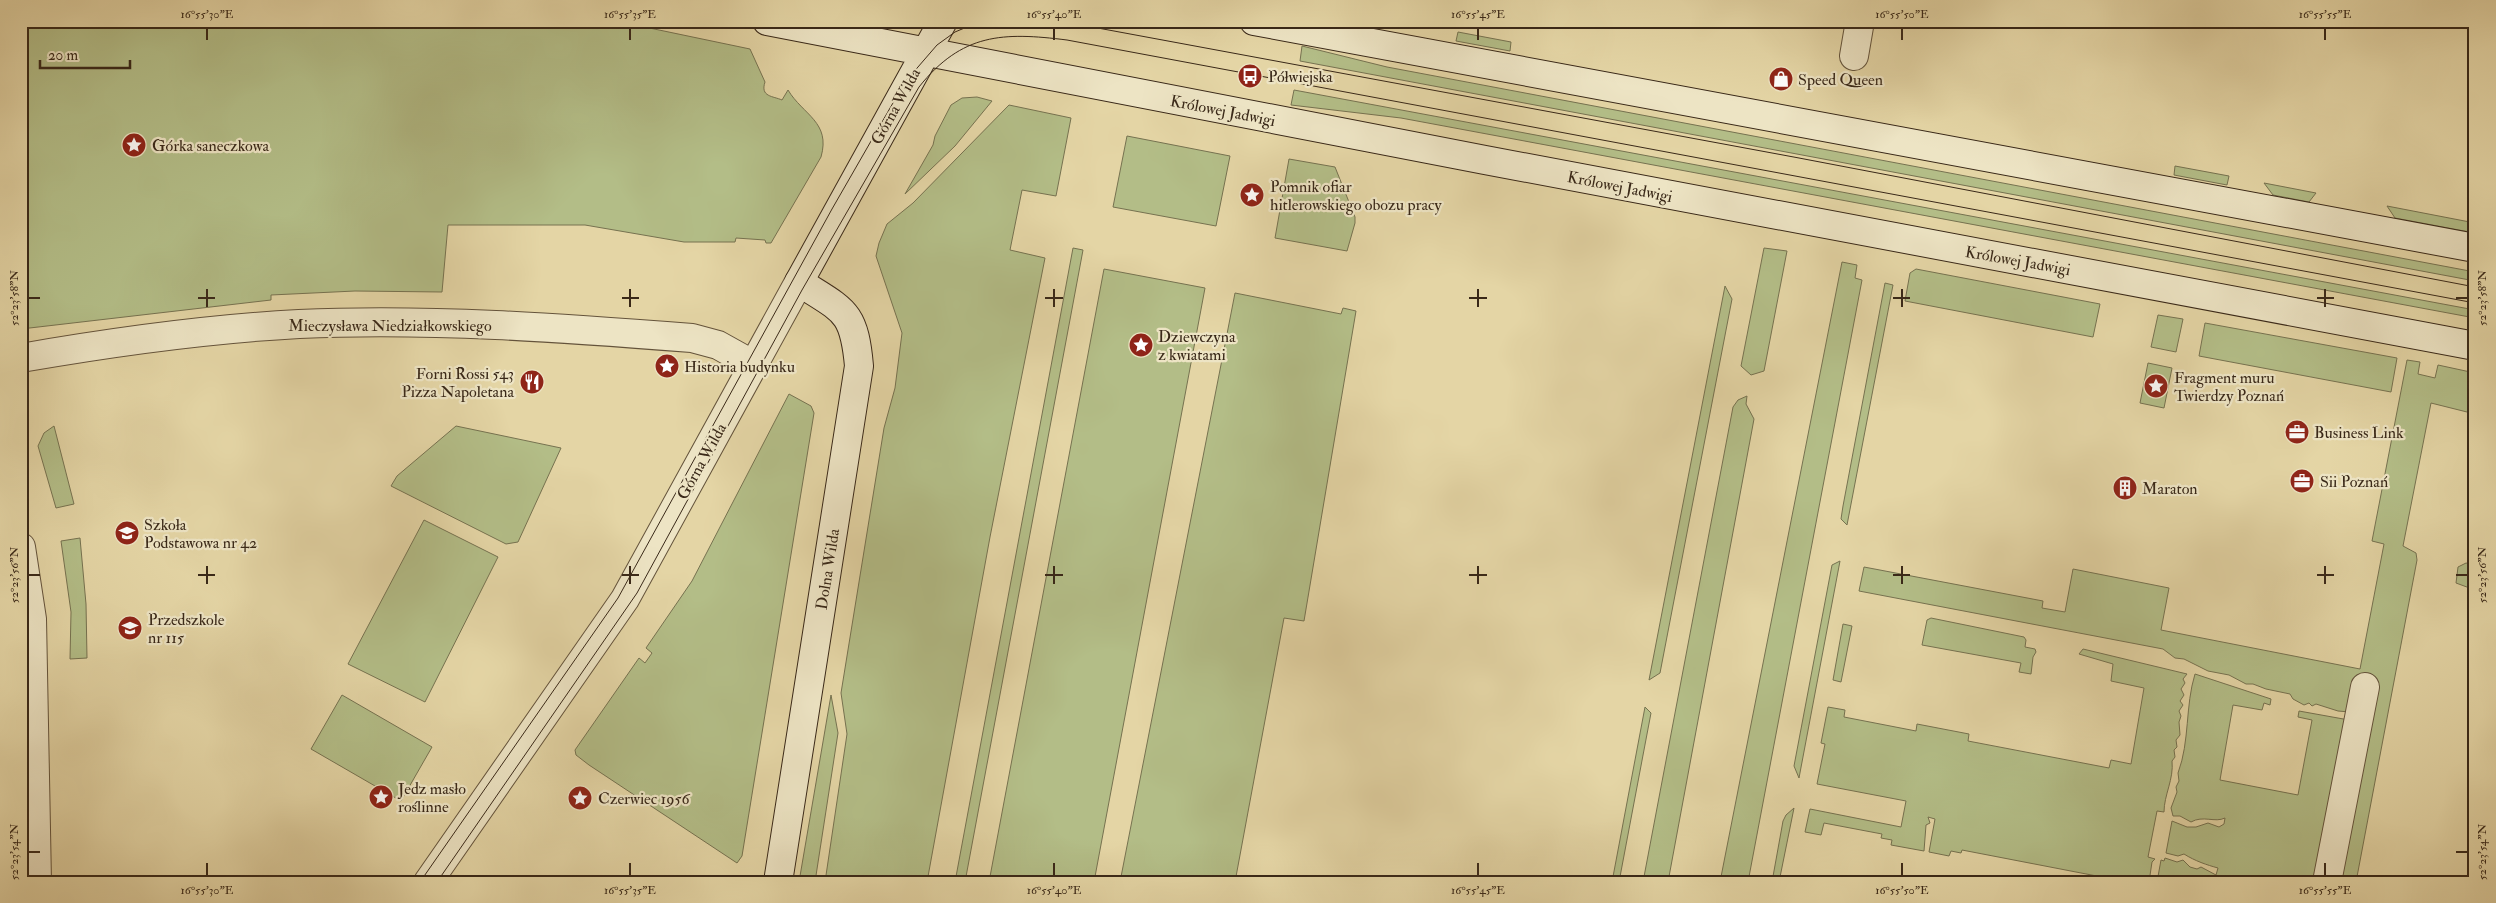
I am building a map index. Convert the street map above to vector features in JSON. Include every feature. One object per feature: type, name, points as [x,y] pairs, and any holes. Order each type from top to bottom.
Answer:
[{"type":"street","name":"Królowej Jadwigi","points":[[767,21],[1701,201],[2475,346]]},
{"type":"street","name":"Górna Wilda","points":[[428,882],[625,599],[943,21]]},
{"type":"street","points":[[1254,21],[2475,248]]},
{"type":"street","points":[[1854,56],[1860,21]]},
{"type":"street","name":"Dolna Wilda","points":[[778,882],[859,366],[857,337],[846,314],[799,282]]},
{"type":"street","name":"Mieczysława Niedziałkowskiego","points":[[21,358],[87,347],[196,333],[299,324],[384,322],[485,324],[692,338],[718,345],[754,366]]},
{"type":"street","points":[[21,547],[32,619],[37,882]]},
{"type":"street","points":[[2327,882],[2365,687]]},
{"type":"green space","points":[[21,21],[616,21],[750,49],[765,82],[764,91],[771,97],[782,100],[788,90],[819,127],[823,145],[821,157],[771,243],[766,243],[765,240],[736,238],[735,242],[684,242],[585,225],[448,225],[442,292],[355,291],[271,295],[271,300],[21,329]]},
{"type":"green space","points":[[1458,32],[1511,42],[1510,51],[1456,41]]},
{"type":"green space","points":[[1302,46],[1387,67],[2475,272],[2475,281],[1300,61]]},
{"type":"green space","points":[[1294,90],[2475,310],[2475,318],[1401,118],[1291,105]]},
{"type":"green space","points":[[977,97],[992,101],[955,146],[905,194],[933,145],[935,136],[951,105],[962,98]]},
{"type":"green space","points":[[1009,105],[1071,118],[1056,196],[1022,190],[1010,250],[1045,258],[990,537],[927,882],[825,882],[847,734],[841,693],[884,428],[895,388],[902,333],[876,256],[879,243],[887,224],[913,203]]},
{"type":"green space","points":[[1127,136],[1230,156],[1216,226],[1113,207]]},
{"type":"green space","points":[[1289,159],[1335,167],[1355,217],[1347,251],[1275,238]]},
{"type":"green space","points":[[2175,166],[2229,176],[2227,185],[2174,175]]},
{"type":"green space","points":[[2264,183],[2316,193],[2309,202],[2273,195]]},
{"type":"green space","points":[[2387,206],[2475,223],[2475,233],[2395,218]]},
{"type":"green space","points":[[1073,248],[1083,250],[965,882],[955,882]]},
{"type":"green space","points":[[1764,248],[1787,251],[1764,371],[1751,375],[1741,366]]},
{"type":"green space","points":[[1842,262],[1857,265],[1855,278],[1862,280],[1748,882],[1720,882]]},
{"type":"green space","points":[[1104,269],[1205,288],[1094,882],[989,882]]},
{"type":"green space","points":[[1916,269],[2100,304],[2093,337],[1905,301],[1910,273]]},
{"type":"green space","points":[[1885,283],[1893,285],[1847,525],[1841,519],[1843,506]]},
{"type":"green space","points":[[1725,286],[1732,299],[1660,673],[1649,680]]},
{"type":"green space","points":[[1235,293],[1341,314],[1343,308],[1356,311],[1304,621],[1284,618],[1235,882],[1120,882]]},
{"type":"green space","points":[[2158,315],[2183,319],[2176,352],[2151,347]]},
{"type":"green space","points":[[2205,323],[2397,358],[2391,392],[2199,356]]},
{"type":"green space","points":[[2407,360],[2420,362],[2418,374],[2435,378],[2438,365],[2475,373],[2475,414],[2431,403],[2403,546],[2416,553],[2417,560],[2356,882],[2339,882],[2350,712],[2338,711],[2316,704],[2312,706],[2309,703],[2304,705],[2293,699],[2290,694],[2253,684],[2246,684],[2229,675],[2208,671],[2184,659],[2175,658],[2163,649],[1859,591],[1864,567],[2043,601],[2042,608],[2065,612],[2073,569],[2169,588],[2161,630],[2360,669],[2384,544],[2372,541]]},
{"type":"green space","points":[[2148,363],[2172,368],[2164,408],[2140,403]]},
{"type":"green space","points":[[789,394],[811,406],[814,413],[742,856],[737,863],[589,765],[576,755],[575,750],[639,658],[645,663],[652,653],[646,648],[692,581]]},
{"type":"green space","points":[[1747,396],[1746,404],[1754,419],[1668,882],[1643,882],[1733,407],[1738,400]]},
{"type":"green space","points":[[54,426],[74,504],[56,508],[38,446],[44,433]]},
{"type":"green space","points":[[456,426],[561,448],[518,542],[506,544],[391,486],[397,476]]},
{"type":"green space","points":[[424,520],[498,557],[425,702],[348,664]]},
{"type":"green space","points":[[80,538],[86,604],[87,658],[70,659],[71,612],[61,541]]},
{"type":"green space","points":[[1840,561],[1799,778],[1794,766],[1832,565]]},
{"type":"green space","points":[[2466,563],[2475,565],[2475,590],[2456,583],[2458,567]]},
{"type":"green space","points":[[1931,618],[2024,637],[2026,640],[2025,647],[2035,649],[2036,652],[2033,657],[2031,674],[2019,672],[2021,663],[1922,645],[1927,620]]},
{"type":"green space","points":[[1843,624],[1852,626],[1841,682],[1833,680]]},
{"type":"green space","points":[[2083,649],[2187,674],[2183,679],[2185,683],[2181,689],[2184,695],[2180,701],[2183,705],[2179,711],[2181,716],[2179,722],[2180,735],[2176,740],[2177,747],[2174,750],[2175,757],[2172,761],[2172,774],[2164,812],[2157,811],[2148,857],[2155,859],[2152,862],[2149,882],[2107,882],[2107,878],[1962,850],[1961,853],[1951,851],[1949,856],[1929,852],[1935,819],[1928,817],[1930,823],[1926,825],[1924,851],[1891,845],[1892,840],[1881,838],[1882,834],[1824,823],[1821,835],[1805,832],[1810,809],[1901,827],[1906,801],[1817,784],[1825,744],[1821,743],[1828,707],[1845,710],[1844,717],[1916,731],[1917,724],[1969,734],[1968,741],[2109,768],[2111,760],[2131,764],[2144,688],[2111,681],[2113,664],[2079,654]]},
{"type":"green space","points":[[2195,674],[2271,699],[2270,705],[2264,703],[2262,710],[2233,705],[2220,780],[2298,795],[2312,720],[2298,717],[2299,711],[2349,720],[2318,882],[2157,882],[2161,860],[2164,861],[2165,858],[2177,862],[2183,860],[2190,867],[2197,869],[2201,867],[2216,875],[2218,868],[2192,859],[2184,854],[2178,856],[2166,853],[2172,821],[2187,827],[2196,827],[2208,823],[2219,827],[2224,824],[2225,818],[2217,820],[2200,819],[2191,822],[2180,816],[2173,816],[2171,808],[2179,781],[2178,773],[2182,761]]},
{"type":"green space","points":[[342,695],[432,747],[401,801],[311,749]]},
{"type":"green space","points":[[831,695],[838,733],[815,882],[799,882]]},
{"type":"green space","points":[[1645,707],[1651,713],[1619,882],[1612,882]]},
{"type":"green space","points":[[1794,808],[1779,882],[1772,882],[1783,821],[1786,815]]},
{"type":"tram line","points":[[420,882],[618,598],[832,209],[905,82],[937,45],[955,32],[981,21]]},
{"type":"tram line","points":[[1060,21],[1799,158],[2475,287]]},
{"type":"tram line","points":[[437,882],[637,593],[802,290],[919,87],[935,69],[951,56],[968,46],[985,40],[1023,36],[1067,40],[2475,303]]},
{"type":"place","name":"Półwiejska","points":[[1250,76]]},
{"type":"place","name":"Speed Queen","points":[[1781,79]]},
{"type":"place","name":"Górka saneczkowa","points":[[134,145]]},
{"type":"place","name":"Pomnik ofiar hitlerowskiego obozu pracy","points":[[1252,195]]},
{"type":"place","name":"Dziewczyna z kwiatami","points":[[1141,345]]},
{"type":"place","name":"Historia budynku","points":[[667,366]]},
{"type":"place","name":"Forni Rossi 543 Pizza Napoletana","points":[[532,382]]},
{"type":"place","name":"Fragment muru Twierdzy Poznań","points":[[2156,386]]},
{"type":"place","name":"Business Link","points":[[2297,432]]},
{"type":"place","name":"Sii Poznań","points":[[2302,481]]},
{"type":"place","name":"Maraton","points":[[2125,488]]},
{"type":"place","name":"Szkoła Podstawowa nr 42","points":[[127,533]]},
{"type":"place","name":"Przedszkole nr 115","points":[[130,628]]},
{"type":"place","name":"Jedz masło roślinne","points":[[381,797]]},
{"type":"place","name":"Czerwiec 1956","points":[[580,798]]}]
